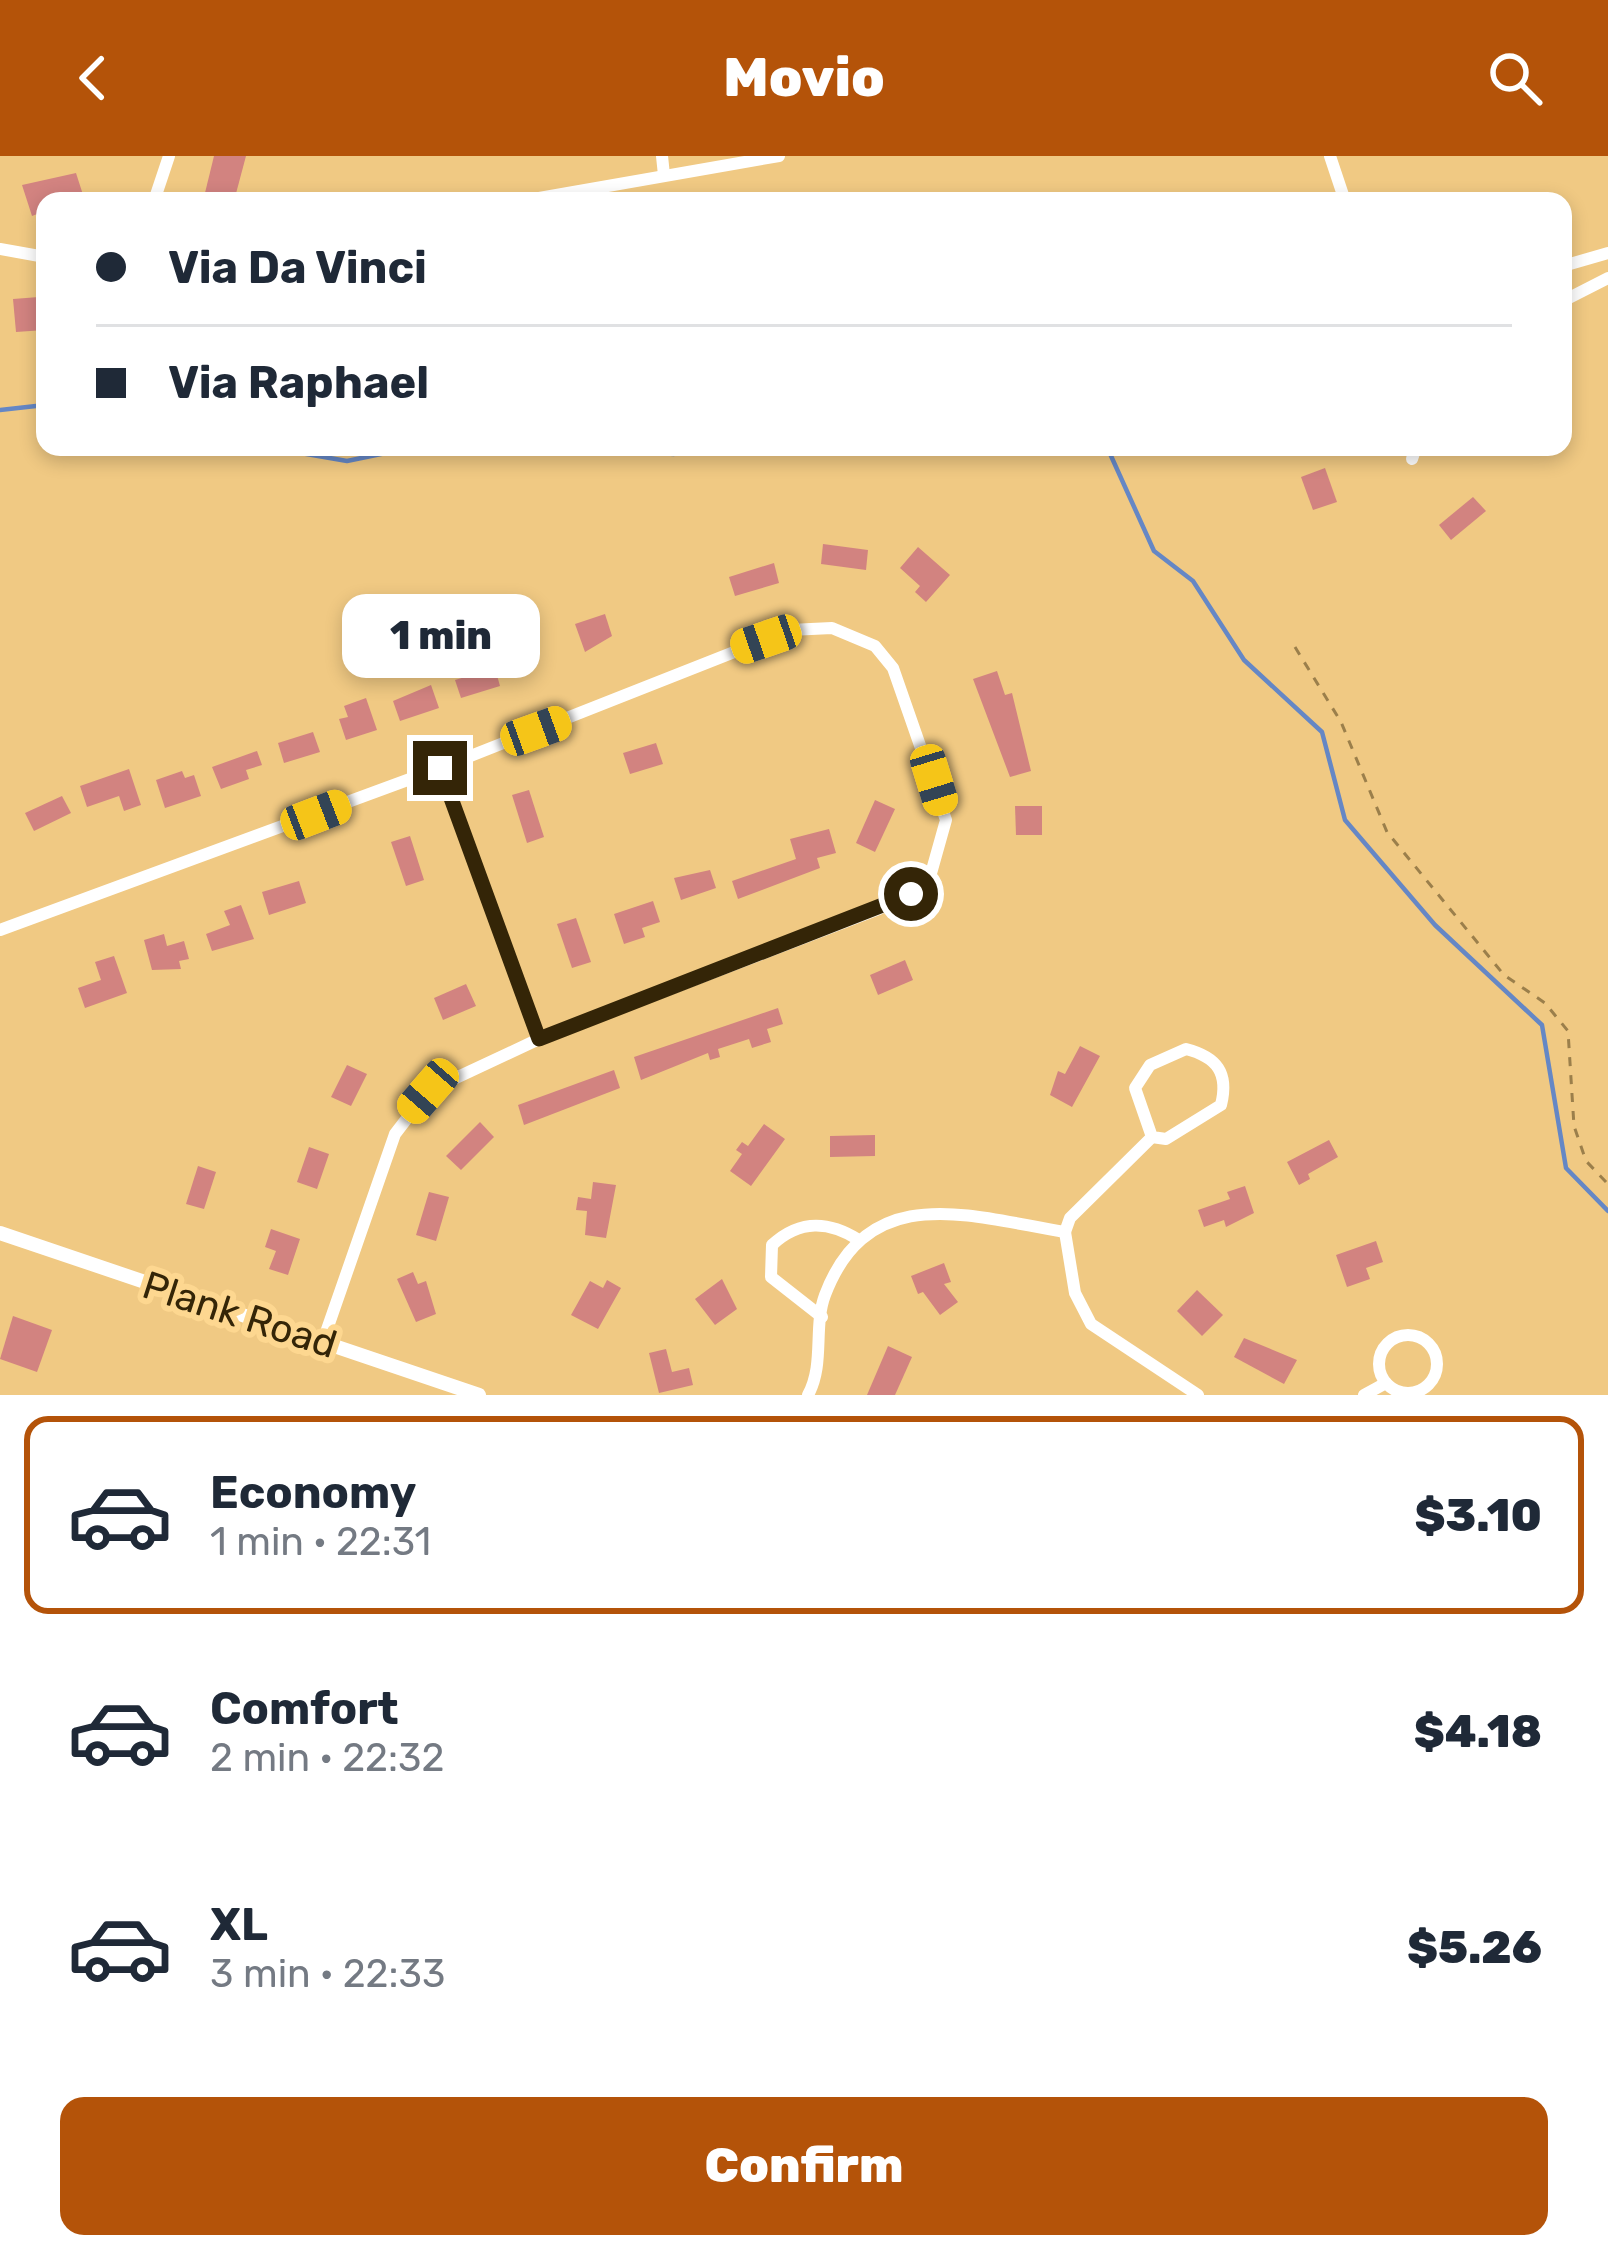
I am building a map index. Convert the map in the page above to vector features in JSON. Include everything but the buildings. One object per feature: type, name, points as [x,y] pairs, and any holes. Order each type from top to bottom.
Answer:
[{"type":"street","points":[[157,192],[169,156]]},
{"type":"street","points":[[662,156],[664,176]]},
{"type":"street","points":[[573,192],[778,156]]},
{"type":"street","points":[[1330,156],[1342,192]]},
{"type":"street","points":[[0,249],[36,255]]},
{"type":"street","points":[[1572,264],[1608,254]]},
{"type":"street","points":[[1572,296],[1608,278]]},
{"type":"street","points":[[0,930],[440,768],[741,647],[815,626],[874,646],[893,668],[908,700],[946,820],[930,877],[880,909],[539,1039],[428,1091],[395,1134],[323,1341]]},
{"type":"street","points":[[440,768],[539,1039]]},
{"type":"street","points":[[1152,1137],[1135,1088],[1141,1074],[1164,1054],[1186,1049],[1208,1054],[1219,1066],[1226,1087],[1221,1105],[1166,1138],[1152,1137],[1070,1218],[1065,1232],[1076,1293],[1091,1324],[1198,1395]]},
{"type":"street","points":[[808,1395],[818,1365],[823,1298],[860,1240],[894,1220],[938,1210],[1065,1232]]},
{"type":"street","points":[[822,1317],[771,1277],[772,1245],[797,1228],[816,1225],[835,1225],[860,1240]]},
{"type":"street","name":"Plank Road","points":[[0,1233],[479,1395]]},
{"type":"street","points":[[1408,1334],[1430,1345],[1437,1368],[1424,1388],[1408,1393],[1386,1383],[1379,1368],[1385,1345],[1408,1334]]},
{"type":"street","points":[[1364,1395],[1386,1383]]},
{"type":"path","points":[[1295,646],[1341,722],[1387,832],[1504,974],[1545,1003],[1568,1031],[1574,1126],[1586,1161],[1608,1184]]},
{"type":"waterway","points":[[0,410],[36,406]]},
{"type":"waterway","points":[[318,456],[347,461],[371,456]]},
{"type":"waterway","points":[[1111,456],[1154,551],[1193,581],[1244,660],[1322,732],[1345,820],[1435,925],[1542,1025],[1566,1168],[1608,1211]]},
{"type":"route","points":[[440,768],[539,1039],[911,894]]}]
